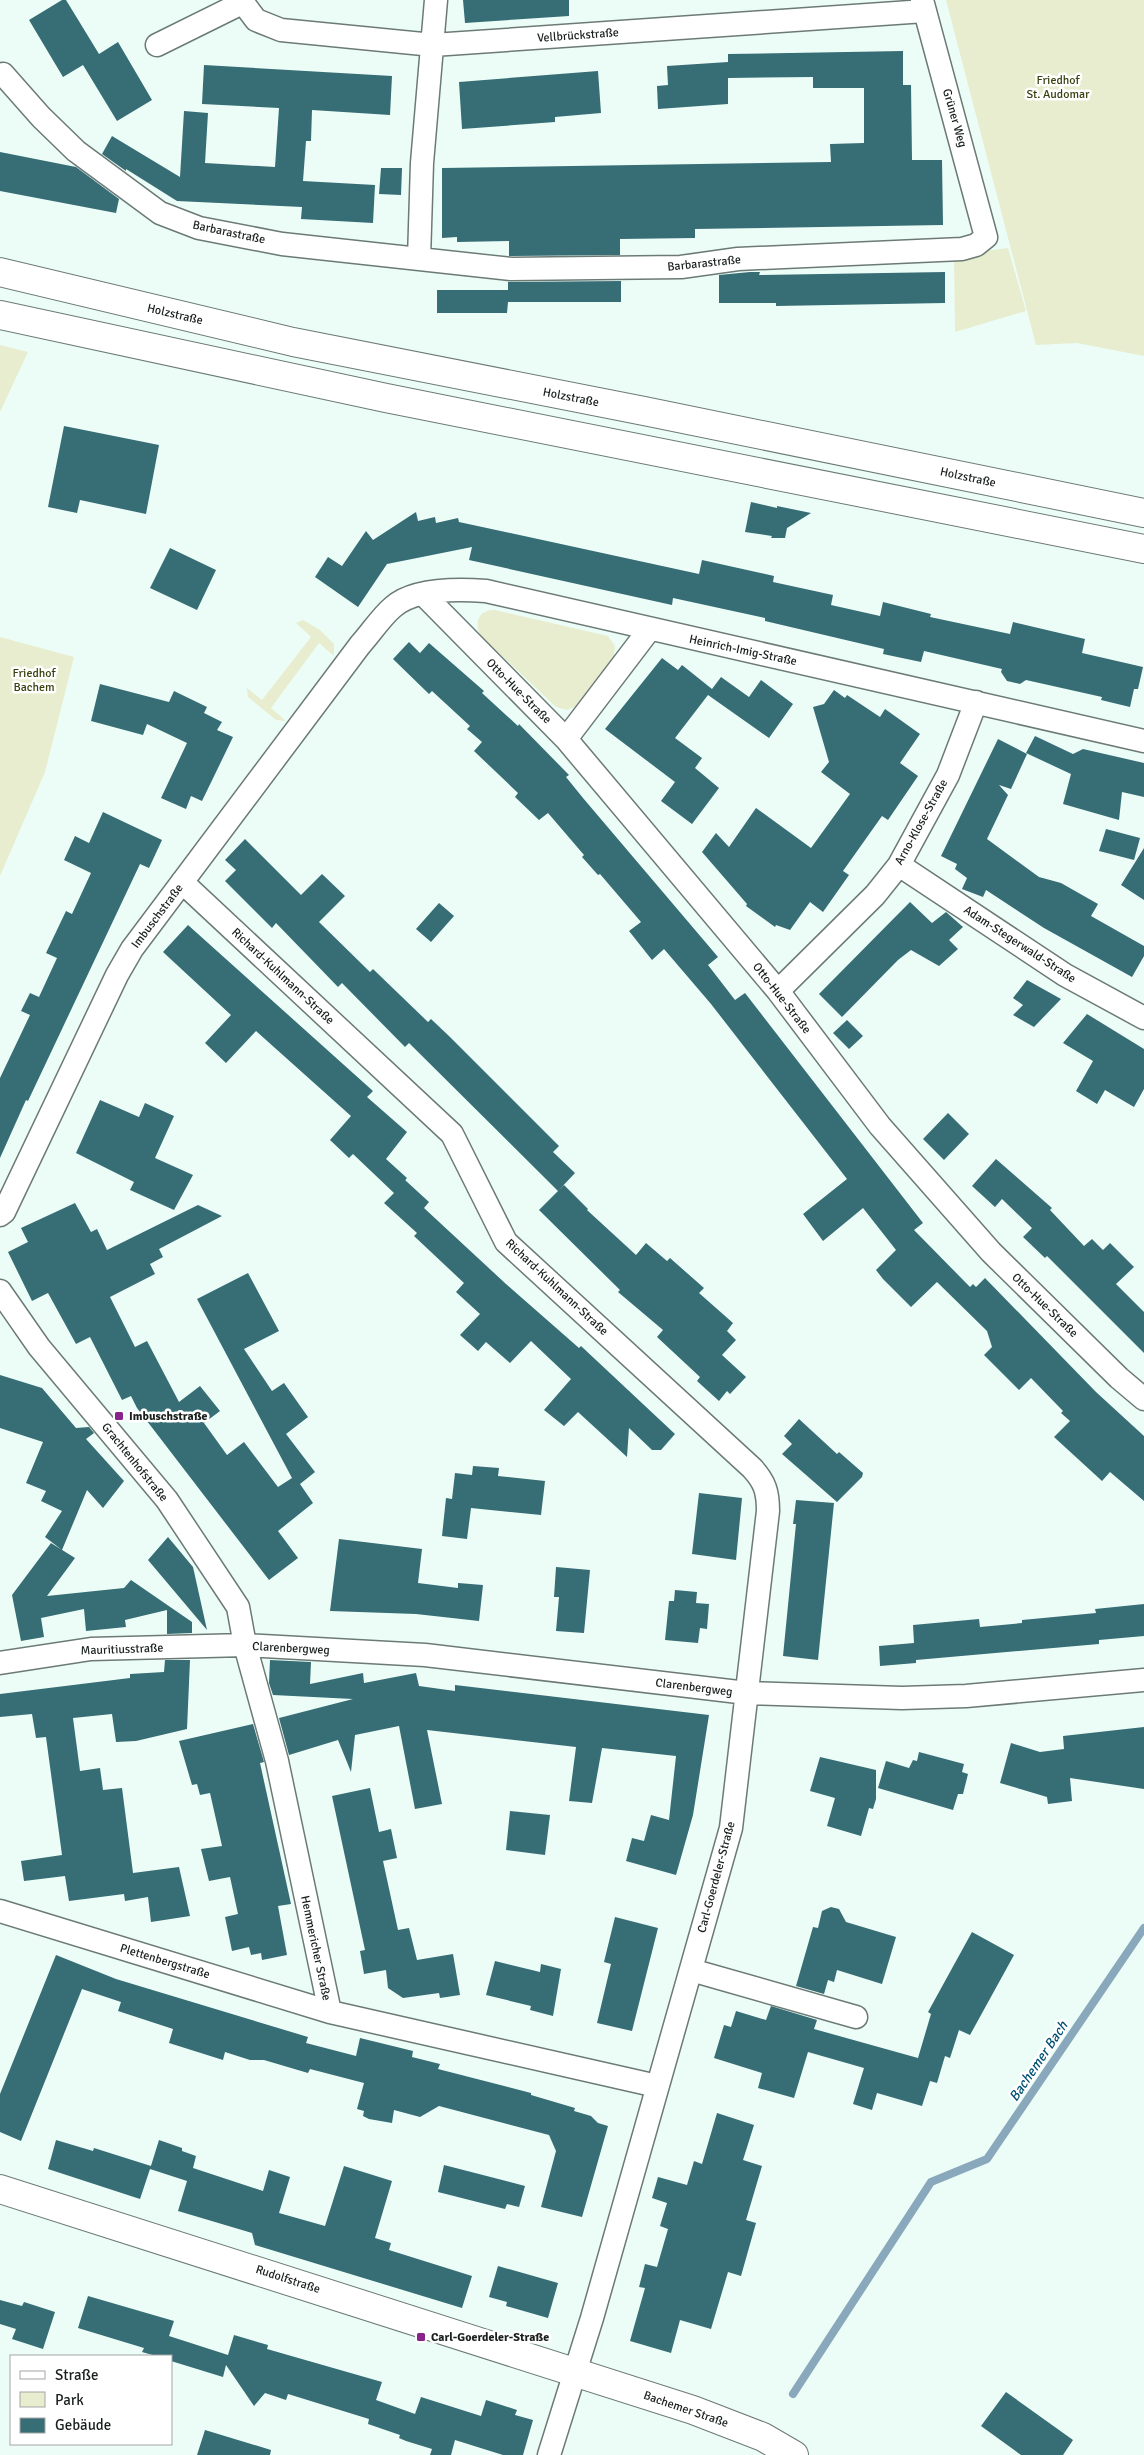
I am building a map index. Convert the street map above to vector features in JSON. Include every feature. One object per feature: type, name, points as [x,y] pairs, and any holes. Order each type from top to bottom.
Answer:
[{"type":"main road","name":"Holzstraße","points":[[0,272],[293,342],[1144,513]]},
{"type":"main road","points":[[0,315],[386,398],[1144,548]]},
{"type":"main road","name":"Rudolfstraße","points":[[0,2188],[420,2321],[574,2372]]},
{"type":"main road","name":"Bachemer Straße","points":[[574,2372],[693,2410],[763,2436],[794,2455]]},
{"type":"street","points":[[419,259],[422,163],[436,0]]},
{"type":"street","name":"Vellbrückstraße","points":[[157,44],[242,1],[256,20],[281,30],[433,45],[923,6]]},
{"type":"street","name":"Grüner Weg","points":[[923,6],[986,237]]},
{"type":"street","name":"Barbarastraße","points":[[3,74],[40,117],[76,151],[160,213],[199,228],[273,242],[511,269],[682,267],[738,260],[962,250],[976,245],[986,237]]},
{"type":"street","name":"Heinrich-Imig-Straße","points":[[360,645],[393,606],[405,599],[453,589],[486,591],[649,630],[1144,741]]},
{"type":"street","name":"Otto-Hue-Straße","points":[[423,594],[566,739],[778,991],[880,1126],[991,1252],[1119,1378],[1144,1399]]},
{"type":"street","points":[[566,739],[649,630]]},
{"type":"street","name":"Imbuschstraße","points":[[0,1215],[4,1212],[117,975],[132,949],[360,645]]},
{"type":"street","name":"Arno-Klose-Straße","points":[[778,991],[874,895],[899,865],[948,775],[976,702]]},
{"type":"street","name":"Adam-Stegerwald-Straße","points":[[899,865],[1064,975],[1144,1018]]},
{"type":"street","name":"Richard-Kuhlmann-Straße","points":[[182,882],[452,1134],[506,1242],[762,1479],[768,1494],[768,1511],[747,1693]]},
{"type":"street","name":"Grachtenhofstraße","points":[[0,1291],[39,1347],[167,1500],[238,1607],[245,1646]]},
{"type":"street","name":"Clarenbergweg","points":[[245,1646],[425,1655],[747,1693],[902,1698],[966,1696],[1144,1680]]},
{"type":"street","name":"Mauritiusstraße","points":[[0,1663],[91,1648],[245,1646]]},
{"type":"street","name":"Hemmericher Straße","points":[[245,1646],[277,1761],[330,2012],[657,2086]]},
{"type":"street","name":"Carl-Goerdeler-Straße","points":[[549,2455],[731,1828],[747,1693]]},
{"type":"street","name":"Plettenbergstraße","points":[[0,1911],[330,2012]]},
{"type":"street","points":[[691,1970],[856,2017]]},
{"type":"green space","name":"Friedhof St. Audomar","points":[[946,0],[1144,0],[1144,356],[1077,343],[1036,345]]},
{"type":"green space","points":[[1008,248],[1026,311],[955,332],[954,255]]},
{"type":"green space","points":[[0,345],[28,352],[0,412]]},
{"type":"green space","points":[[489,610],[608,636],[615,646],[614,656],[576,706],[567,710],[556,707],[481,636],[478,622],[481,614]]},
{"type":"green space","points":[[303,620],[320,630],[334,644],[334,656],[319,643],[271,708],[286,721],[276,720],[248,697],[247,688],[262,700],[311,637],[296,623]]},
{"type":"green space","name":"Friedhof Bachem","points":[[0,637],[74,657],[45,772],[0,876]]},
{"type":"building","points":[[62,0],[66,0],[99,54],[118,42],[152,100],[117,121],[83,65],[63,77],[29,20]]},
{"type":"building","points":[[463,0],[569,0],[569,16],[465,23]]},
{"type":"building","points":[[903,51],[903,85],[911,85],[912,160],[942,160],[943,225],[695,229],[695,238],[620,239],[620,255],[509,256],[509,241],[457,242],[457,237],[442,238],[442,168],[831,162],[830,144],[864,143],[864,88],[813,88],[813,77],[728,78],[728,104],[658,109],[657,86],[668,85],[667,66],[728,62],[728,54]]},
{"type":"building","points":[[204,65],[392,76],[390,115],[312,110],[311,141],[306,141],[303,181],[375,185],[373,223],[301,219],[302,207],[177,201],[126,169],[126,171],[102,154],[112,136],[180,177],[184,111],[208,113],[205,163],[275,167],[279,108],[202,104]]},
{"type":"building","points":[[598,71],[601,113],[555,117],[555,122],[462,129],[459,82]]},
{"type":"building","points":[[0,152],[76,167],[119,199],[116,213],[0,191]]},
{"type":"building","points":[[381,168],[402,168],[401,195],[379,194]]},
{"type":"building","points":[[760,272],[759,275],[945,272],[945,303],[776,306],[776,303],[719,303],[719,275]]},
{"type":"building","points":[[621,281],[621,302],[508,302],[507,313],[437,313],[437,290],[508,290],[508,282]]},
{"type":"building","points":[[64,426],[159,445],[146,514],[80,500],[77,513],[48,507]]},
{"type":"building","points":[[751,502],[811,513],[787,528],[785,538],[771,538],[772,536],[745,532]]},
{"type":"building","points":[[416,512],[418,521],[435,517],[436,523],[458,518],[459,522],[699,574],[702,560],[774,576],[773,582],[833,595],[831,605],[880,616],[883,602],[931,614],[930,617],[1010,634],[1013,622],[1085,639],[1082,653],[1143,667],[1138,689],[1134,689],[1130,707],[1101,700],[1102,697],[1026,680],[1020,684],[1007,681],[1001,672],[1002,669],[924,651],[921,662],[883,654],[884,649],[765,621],[765,618],[673,598],[672,605],[469,560],[472,547],[387,564],[358,607],[315,577],[328,557],[342,566],[366,531],[373,540]]},
{"type":"building","points":[[170,548],[216,570],[197,610],[150,588]]},
{"type":"building","points":[[409,642],[420,653],[429,643],[484,691],[482,693],[518,726],[519,724],[569,775],[566,777],[583,798],[718,957],[708,965],[735,1000],[745,993],[923,1223],[914,1230],[970,1287],[973,1284],[976,1287],[985,1278],[1096,1392],[1144,1436],[1144,1501],[1110,1472],[1102,1481],[1054,1437],[1070,1421],[1061,1413],[1063,1411],[1031,1378],[1019,1390],[984,1355],[992,1347],[987,1331],[937,1282],[911,1307],[883,1279],[876,1270],[896,1250],[863,1208],[823,1241],[803,1214],[847,1179],[711,1004],[664,949],[652,960],[629,931],[641,922],[600,874],[598,875],[582,857],[584,855],[548,813],[539,820],[515,797],[518,793],[474,751],[482,742],[467,729],[470,726],[432,691],[429,694],[393,659]]},
{"type":"building","points":[[662,658],[678,670],[682,665],[712,689],[721,677],[749,697],[761,680],[793,704],[769,738],[708,695],[675,738],[702,758],[695,768],[719,788],[692,824],[661,801],[675,782],[605,729]]},
{"type":"building","points":[[100,684],[169,702],[174,691],[207,707],[204,713],[222,722],[217,730],[233,737],[202,801],[191,796],[186,809],[161,798],[187,743],[147,724],[143,735],[91,721]]},
{"type":"building","points":[[834,690],[845,698],[847,695],[880,717],[885,709],[920,734],[900,763],[918,776],[888,820],[882,816],[843,871],[849,875],[823,912],[810,902],[790,930],[776,925],[775,927],[746,906],[747,904],[702,852],[716,833],[729,847],[756,808],[811,848],[850,794],[821,772],[829,762],[813,707],[824,704]]},
{"type":"building","points":[[1035,736],[1073,754],[1083,749],[1144,763],[1144,797],[1122,792],[1119,820],[1063,804],[1071,774],[1026,753]]},
{"type":"building","points":[[998,739],[1027,754],[1011,789],[999,785],[1008,795],[987,839],[1039,877],[1061,883],[1098,904],[1091,916],[1144,946],[1144,956],[1132,977],[1044,928],[986,890],[983,897],[962,889],[967,878],[955,869],[957,864],[941,856]]},
{"type":"building","points":[[103,812],[162,840],[149,868],[140,864],[0,1158],[0,1078],[30,1015],[21,1011],[30,993],[39,997],[57,958],[46,953],[66,911],[72,914],[91,873],[64,860],[75,836],[89,843]]},
{"type":"building","points":[[1106,829],[1140,838],[1134,860],[1099,851]]},
{"type":"building","points":[[245,839],[301,895],[322,874],[345,896],[319,922],[370,972],[373,969],[428,1022],[431,1019],[559,1146],[553,1152],[575,1173],[558,1191],[409,1043],[405,1047],[342,983],[338,987],[276,923],[272,928],[225,881],[236,870],[225,860]]},
{"type":"building","points":[[1144,848],[1144,900],[1121,885]]},
{"type":"building","points":[[910,902],[932,923],[946,912],[963,927],[949,940],[958,949],[939,966],[911,950],[898,960],[842,1017],[819,994]]},
{"type":"building","points":[[439,903],[454,916],[431,942],[416,929]]},
{"type":"building","points":[[188,925],[373,1091],[367,1097],[407,1132],[386,1159],[429,1202],[424,1208],[506,1284],[579,1348],[581,1346],[675,1434],[661,1450],[652,1450],[629,1428],[627,1457],[578,1412],[564,1426],[544,1410],[571,1379],[531,1341],[510,1363],[486,1342],[478,1351],[460,1335],[480,1314],[456,1292],[464,1283],[414,1236],[417,1233],[384,1203],[394,1193],[353,1154],[349,1158],[330,1140],[351,1116],[256,1031],[226,1063],[205,1043],[231,1015],[163,952]]},
{"type":"building","points":[[1027,980],[1061,999],[1034,1027],[1013,1015],[1023,1005],[1013,998]]},
{"type":"building","points":[[1087,1014],[1144,1049],[1144,1089],[1134,1107],[1105,1090],[1097,1104],[1076,1091],[1093,1061],[1063,1043]]},
{"type":"building","points":[[847,1020],[863,1036],[849,1049],[833,1033]]},
{"type":"building","points":[[100,1100],[139,1117],[145,1103],[174,1116],[155,1158],[193,1175],[174,1210],[130,1190],[134,1182],[76,1153]]},
{"type":"building","points":[[948,1113],[969,1134],[944,1160],[923,1139]]},
{"type":"building","points":[[996,1159],[1052,1208],[1050,1210],[1084,1246],[1092,1239],[1103,1250],[1110,1243],[1134,1267],[1116,1284],[1144,1312],[1144,1353],[1047,1256],[1045,1258],[1023,1237],[1032,1228],[1002,1199],[995,1207],[972,1186]]},
{"type":"building","points":[[564,1185],[587,1210],[636,1255],[646,1243],[667,1261],[670,1258],[704,1288],[699,1293],[733,1323],[727,1331],[736,1340],[722,1355],[746,1377],[730,1394],[727,1391],[719,1401],[697,1381],[700,1377],[657,1337],[663,1330],[618,1292],[620,1290],[539,1210]]},
{"type":"building","points":[[75,1203],[91,1232],[97,1229],[107,1250],[198,1205],[222,1216],[159,1249],[163,1257],[150,1264],[155,1274],[110,1297],[135,1347],[147,1341],[179,1402],[200,1386],[220,1411],[204,1423],[227,1455],[244,1442],[278,1487],[292,1478],[197,1299],[248,1273],[279,1331],[244,1349],[272,1391],[284,1383],[308,1417],[286,1434],[315,1472],[300,1484],[313,1503],[278,1531],[298,1558],[269,1580],[137,1408],[131,1396],[122,1400],[90,1337],[76,1344],[48,1293],[32,1301],[8,1252],[28,1242],[21,1228]]},
{"type":"building","points":[[0,1375],[42,1388],[76,1428],[89,1427],[94,1433],[86,1439],[124,1481],[103,1508],[87,1490],[62,1550],[45,1537],[62,1511],[41,1501],[46,1491],[26,1483],[43,1442],[0,1428]]},
{"type":"building","points":[[799,1419],[837,1454],[839,1452],[863,1473],[862,1477],[837,1502],[782,1454],[792,1444],[784,1436]]},
{"type":"building","points":[[473,1466],[499,1468],[498,1476],[545,1481],[541,1515],[471,1508],[467,1539],[442,1536],[446,1498],[452,1499],[455,1473],[472,1475]]},
{"type":"building","points":[[699,1493],[742,1498],[736,1560],[692,1554]]},
{"type":"building","points":[[796,1500],[834,1503],[818,1660],[783,1656],[796,1524],[793,1524]]},
{"type":"building","points":[[168,1537],[193,1567],[207,1630],[148,1560]]},
{"type":"building","points":[[339,1539],[422,1549],[418,1583],[458,1588],[458,1583],[483,1585],[479,1621],[416,1614],[330,1611]]},
{"type":"building","points":[[51,1543],[75,1558],[47,1596],[124,1588],[131,1580],[192,1622],[192,1633],[167,1634],[167,1610],[125,1620],[126,1627],[86,1631],[84,1609],[41,1618],[44,1637],[21,1641],[12,1595]]},
{"type":"building","points":[[556,1567],[590,1570],[584,1633],[556,1631],[559,1597],[554,1597]]},
{"type":"building","points":[[675,1590],[697,1592],[696,1603],[709,1604],[707,1629],[700,1628],[698,1643],[665,1640],[669,1601],[674,1601]]},
{"type":"building","points":[[1144,1604],[1144,1636],[1099,1640],[1099,1644],[916,1660],[916,1663],[880,1666],[879,1646],[914,1643],[913,1625],[979,1619],[980,1627],[1022,1623],[1022,1620],[1096,1613],[1095,1609]]},
{"type":"building","points":[[165,1660],[190,1660],[187,1729],[136,1741],[116,1742],[112,1714],[73,1718],[80,1771],[100,1768],[103,1790],[122,1788],[133,1873],[179,1867],[190,1916],[151,1922],[148,1897],[125,1901],[124,1894],[69,1901],[65,1876],[24,1881],[21,1861],[62,1855],[46,1737],[36,1738],[32,1714],[0,1717],[0,1694],[130,1678],[130,1674],[164,1672]]},
{"type":"building","points":[[270,1660],[311,1662],[310,1684],[363,1673],[364,1683],[416,1673],[419,1686],[455,1691],[455,1685],[709,1715],[693,1815],[676,1875],[626,1861],[632,1838],[644,1841],[651,1815],[669,1820],[676,1756],[602,1748],[592,1803],[569,1801],[576,1747],[427,1730],[442,1804],[415,1809],[399,1726],[355,1735],[351,1772],[338,1740],[289,1755],[279,1718],[353,1699],[273,1695],[269,1683]]},
{"type":"building","points":[[253,1724],[264,1762],[260,1763],[291,1904],[278,1906],[287,1955],[262,1960],[261,1953],[251,1955],[249,1947],[232,1951],[225,1917],[238,1914],[230,1877],[209,1881],[201,1849],[222,1846],[210,1793],[200,1795],[197,1784],[192,1785],[179,1741]]},
{"type":"building","points":[[1144,1727],[1144,1789],[1070,1778],[1072,1801],[1048,1804],[1047,1797],[1000,1783],[1011,1743],[1040,1752],[1064,1749],[1063,1736]]},
{"type":"building","points":[[919,1752],[964,1764],[962,1772],[968,1774],[963,1794],[958,1794],[953,1810],[878,1788],[886,1761],[909,1768],[913,1760],[917,1761]]},
{"type":"building","points":[[820,1757],[876,1770],[876,1799],[873,1809],[869,1808],[861,1836],[827,1826],[835,1798],[810,1791]]},
{"type":"building","points":[[370,1788],[379,1832],[391,1829],[397,1858],[383,1861],[398,1930],[409,1928],[417,1960],[453,1954],[460,1995],[440,1998],[439,1993],[403,1998],[388,1988],[386,1970],[364,1974],[360,1951],[365,1950],[332,1796]]},
{"type":"building","points":[[510,1811],[550,1815],[545,1855],[506,1850]]},
{"type":"building","points":[[831,1907],[839,1909],[846,1922],[896,1937],[882,1984],[837,1970],[834,1982],[828,1980],[824,1994],[796,1986],[813,1927],[818,1928],[822,1911]]},
{"type":"building","points":[[615,1917],[658,1928],[632,2031],[597,2023],[611,1964],[604,1962]]},
{"type":"building","points":[[972,1932],[1014,1955],[970,2035],[959,2030],[950,2058],[945,2056],[937,2083],[930,2081],[922,2106],[877,2093],[872,2110],[853,2104],[864,2068],[808,2052],[794,2098],[758,2088],[762,2073],[714,2058],[724,2025],[731,2027],[736,2011],[766,2020],[771,2006],[817,2020],[814,2029],[918,2058],[931,2014],[928,2012]]},
{"type":"building","points":[[56,1955],[116,1979],[308,2037],[306,2043],[356,2056],[360,2038],[413,2051],[412,2057],[440,2064],[438,2069],[531,2093],[531,2095],[575,2108],[574,2111],[591,2116],[598,2123],[608,2126],[582,2217],[541,2207],[556,2151],[549,2135],[439,2106],[420,2117],[394,2110],[392,2123],[369,2119],[363,2116],[364,2111],[357,2109],[364,2083],[310,2069],[308,2073],[264,2060],[250,2060],[225,2052],[223,2060],[169,2043],[173,2029],[118,2011],[121,2002],[82,1989],[21,2141],[0,2132],[0,2094]]},
{"type":"building","points":[[495,1961],[540,1972],[541,1964],[561,1969],[553,2016],[530,2010],[531,2006],[486,1995]]},
{"type":"building","points":[[717,2113],[754,2125],[743,2160],[762,2166],[746,2220],[756,2223],[741,2276],[728,2272],[711,2329],[680,2320],[671,2353],[630,2341],[645,2288],[639,2287],[645,2264],[657,2267],[668,2229],[660,2226],[667,2203],[652,2198],[658,2177],[687,2185],[694,2161],[702,2164]]},
{"type":"building","points":[[56,2140],[93,2151],[94,2148],[151,2166],[140,2199],[48,2169]]},
{"type":"building","points":[[159,2140],[182,2148],[182,2151],[196,2156],[193,2168],[263,2191],[269,2170],[290,2177],[279,2213],[325,2226],[344,2166],[392,2181],[375,2238],[391,2243],[389,2250],[472,2276],[462,2308],[255,2245],[252,2233],[178,2211],[187,2181],[150,2169]]},
{"type":"building","points":[[444,2165],[525,2186],[519,2207],[507,2204],[505,2209],[438,2192]]},
{"type":"building","points":[[498,2266],[558,2283],[548,2318],[506,2306],[507,2302],[489,2297]]},
{"type":"building","points":[[88,2296],[174,2321],[169,2336],[228,2355],[234,2335],[268,2345],[267,2349],[382,2382],[376,2400],[415,2414],[421,2397],[481,2416],[486,2400],[517,2410],[515,2415],[533,2420],[523,2455],[503,2455],[455,2440],[451,2455],[430,2455],[432,2449],[406,2441],[399,2438],[400,2435],[368,2424],[369,2419],[288,2394],[286,2400],[265,2393],[254,2406],[226,2365],[223,2377],[172,2361],[172,2355],[152,2355],[142,2352],[144,2348],[78,2328]]},
{"type":"building","points":[[0,2300],[22,2306],[24,2302],[55,2312],[43,2349],[12,2339],[16,2329],[0,2324]]},
{"type":"building","points":[[1006,2392],[1073,2440],[1063,2455],[1021,2455],[981,2426]]},
{"type":"building","points":[[205,2430],[271,2450],[270,2455],[197,2455]]},
{"type":"waterway","name":"Bachemer Bach","points":[[793,2394],[931,2182],[987,2159],[1144,1928]]},
{"type":"place","name":"Imbuschstraße","points":[[119,1416]]},
{"type":"place","name":"Carl-Goerdeler-Straße","points":[[421,2337]]}]
